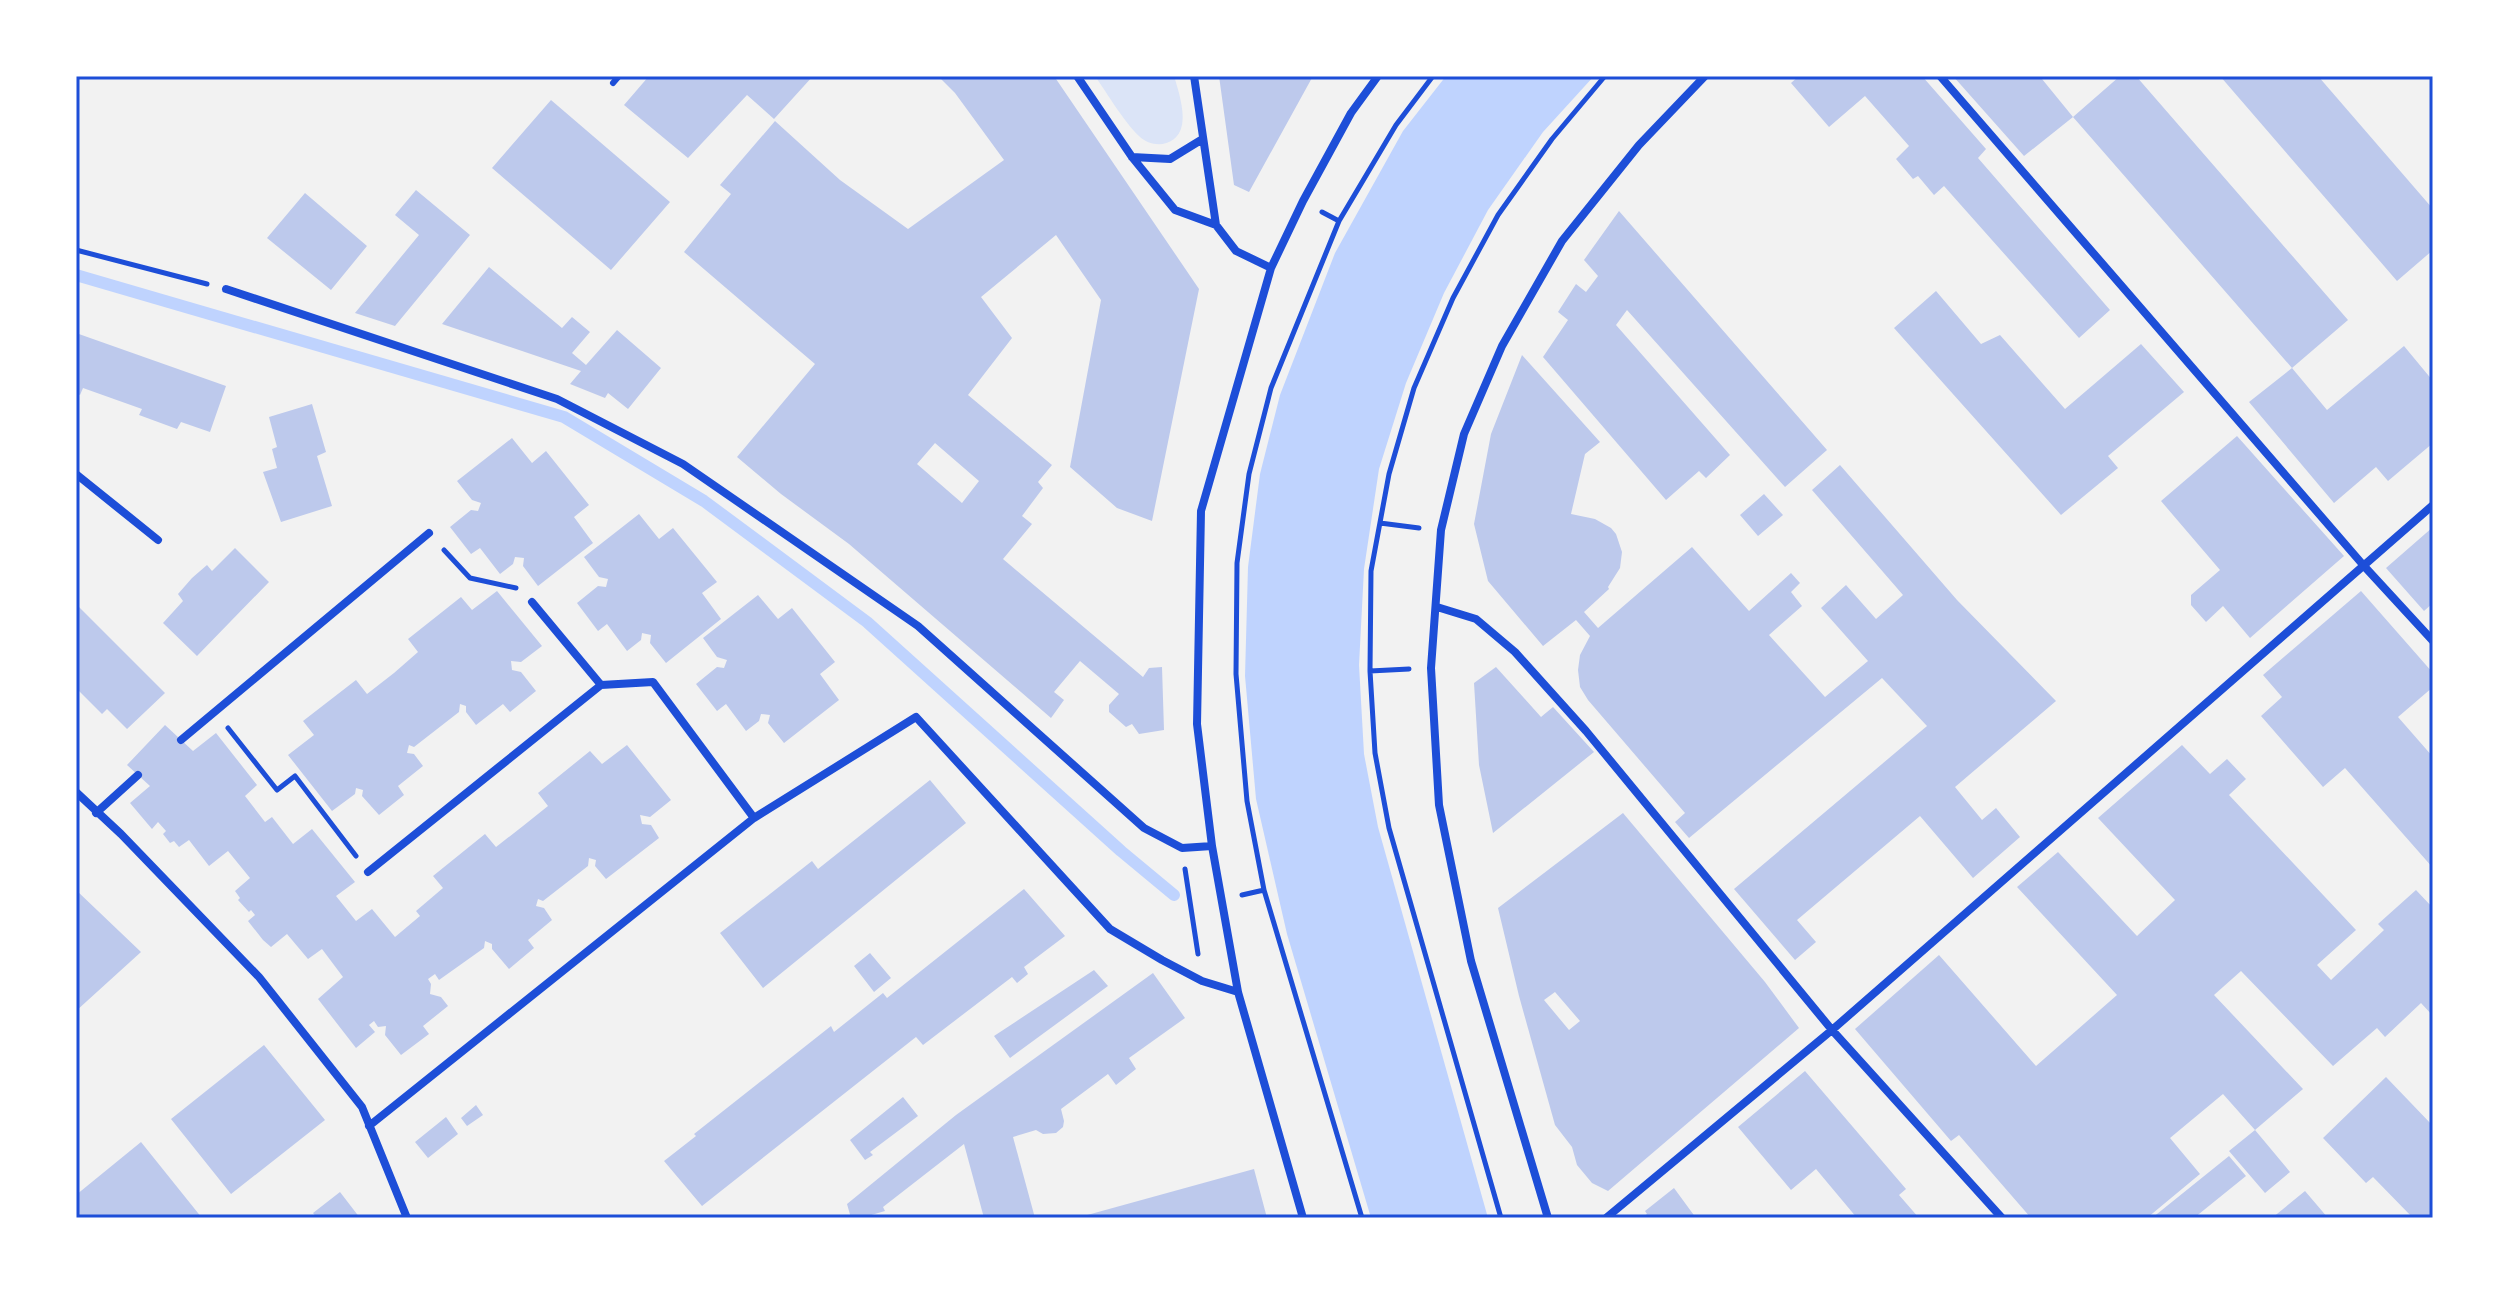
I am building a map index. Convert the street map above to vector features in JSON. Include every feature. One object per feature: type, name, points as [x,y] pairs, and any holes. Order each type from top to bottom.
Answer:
[{"type":"street","points":[[1077,76],[1132,157],[1175,210],[1216,225]]},
{"type":"street","points":[[1194,76],[1201,140],[1216,225],[1236,251],[1271,268]]},
{"type":"street","points":[[1303,1218],[1238,992],[1212,846],[1197,724],[1201,511],[1271,268],[1351,113],[1378,76]]},
{"type":"street","points":[[1548,1218],[1471,961],[1439,805],[1431,668],[1441,530],[1464,434],[1502,346],[1562,241],[1639,145],[1705,76]]},
{"type":"street","points":[[1940,76],[2364,566],[2433,641]]},
{"type":"street","points":[[1132,157],[1170,159],[1201,140]]},
{"type":"street","points":[[226,289],[557,399],[683,464],[918,626],[1144,828],[1182,848],[1212,846]]},
{"type":"street","points":[[76,474],[158,540]]},
{"type":"street","points":[[1606,1218],[1832,1030],[2433,505]]},
{"type":"street","points":[[181,740],[429,533]]},
{"type":"street","points":[[532,602],[601,685]]},
{"type":"street","points":[[1437,607],[1476,619],[1515,652],[1586,731],[1832,1030],[2002,1218]]},
{"type":"street","points":[[368,872],[601,685],[653,682],[754,818]]},
{"type":"street","points":[[369,1126],[754,818],[916,717],[1110,929],[1202,981],[1238,992]]},
{"type":"street","points":[[96,813],[138,775]]},
{"type":"street","points":[[76,792],[121,834],[259,977],[362,1107],[407,1218]]},
{"type":"lane","points":[[613,83],[619,76]]},
{"type":"path","points":[[1362,1218],[1264,890],[1247,801],[1236,674],[1237,563],[1249,474],[1271,388],[1339,221],[1396,125],[1433,76]]},
{"type":"path","points":[[76,250],[226,289]]},
{"type":"path","points":[[1380,523],[1441,530]]},
{"type":"path","points":[[429,533],[470,578],[515,588],[532,602]]},
{"type":"path","points":[[1370,671],[1431,668]]},
{"type":"path","points":[[215,711],[277,790],[295,776],[368,872]]},
{"type":"path","points":[[1182,848],[1202,981]]},
{"type":"shaded area","points":[[1095,76],[1174,76],[1183,113],[1176,138],[1158,144],[1139,136]]},
{"type":"water","points":[[1446,76],[1594,76],[1543,132],[1488,210],[1444,293],[1406,383],[1379,469],[1364,569],[1359,665],[1364,754],[1378,827],[1488,1218],[1371,1218],[1287,934],[1256,799],[1245,676],[1248,567],[1260,474],[1280,395],[1335,253],[1403,131]]},
{"type":"building","points":[[649,76],[813,76],[774,119],[747,95],[688,158],[624,105]]},
{"type":"building","points":[[938,76],[1054,76],[1199,289],[1152,521],[1117,508],[1070,467],[1101,300],[1056,235],[981,297],[1012,338],[968,395],[1052,465],[1038,482],[1043,488],[1022,516],[1032,524],[1003,559],[1143,677],[1149,668],[1162,667],[1164,730],[1139,734],[1132,724],[1126,727],[1109,712],[1109,705],[1119,694],[1080,661],[1054,692],[1064,700],[1051,718],[849,544],[737,457],[815,364],[684,252],[731,194],[720,185],[775,121],[840,180],[908,229],[1004,160],[955,93]],"holes":[[[935,443],[979,481],[962,503],[917,464]]]},
{"type":"building","points":[[1219,76],[1313,76],[1249,192],[1234,185]]},
{"type":"building","points":[[1799,76],[1922,76],[1986,149],[1978,158],[2110,310],[2079,338],[1944,186],[1934,195],[1918,176],[1913,179],[1896,159],[1909,146],[1865,96],[1829,127],[1791,83]]},
{"type":"building","points":[[1953,76],[2045,76],[2042,79],[2073,117],[2024,156]]},
{"type":"building","points":[[2120,76],[2136,76],[2348,320],[2292,368],[2073,117]]},
{"type":"building","points":[[2220,76],[2318,76],[2433,209],[2433,250],[2397,281]]},
{"type":"building","points":[[551,100],[670,202],[611,270],[492,168]]},
{"type":"building","points":[[416,190],[470,235],[395,326],[355,313],[419,235],[395,215]]},
{"type":"building","points":[[305,193],[367,246],[331,290],[267,238]]},
{"type":"building","points":[[1619,211],[1827,450],[1785,487],[1627,310],[1616,325],[1730,455],[1706,478],[1699,471],[1666,500],[1543,357],[1568,320],[1558,312],[1576,284],[1586,292],[1598,276],[1584,260]]},
{"type":"building","points":[[489,267],[562,328],[572,317],[590,332],[572,353],[586,365],[617,330],[661,368],[628,409],[608,393],[605,398],[570,384],[581,371],[442,324]]},
{"type":"building","points":[[1936,291],[1981,344],[2000,335],[2065,409],[2141,344],[2184,392],[2108,456],[2118,468],[2061,515],[1894,328]]},
{"type":"building","points":[[76,333],[226,386],[210,432],[181,422],[177,429],[139,415],[142,409],[83,388],[80,395],[76,393]]},
{"type":"building","points":[[2404,346],[2433,381],[2433,443],[2388,481],[2376,467],[2334,503],[2249,402],[2292,368],[2327,410]]},
{"type":"building","points":[[1522,355],[1600,442],[1585,454],[1571,514],[1595,519],[1611,528],[1622,552],[1620,568],[1609,589],[1584,612],[1598,628],[1692,547],[1749,611],[1791,573],[1800,583],[1791,592],[1802,606],[1769,635],[1825,697],[1868,661],[1821,608],[1846,585],[1876,619],[1903,595],[1812,490],[1840,465],[1957,600],[2056,701],[1955,787],[1982,820],[1996,808],[2020,837],[1973,878],[1920,816],[1797,920],[1816,942],[1795,960],[1734,889],[1927,726],[1882,678],[1689,838],[1675,822],[1685,813],[1580,687],[1580,655],[1590,636],[1576,620],[1543,646],[1488,581],[1474,524],[1491,434]]},
{"type":"building","points":[[312,404],[326,452],[317,456],[332,506],[281,522],[263,472],[277,468],[272,449],[277,447],[269,417]]},
{"type":"building","points":[[2237,436],[2344,556],[2250,638],[2223,606],[2206,622],[2191,605],[2191,595],[2220,570],[2161,501]]},
{"type":"building","points":[[512,438],[532,463],[546,451],[589,505],[574,517],[593,543],[538,586],[523,566],[524,558],[515,557],[513,564],[500,574],[480,548],[471,554],[450,527],[471,510],[478,511],[481,503],[472,500],[457,481]]},
{"type":"building","points":[[1764,494],[1783,515],[1758,536],[1740,515]]},
{"type":"building","points":[[639,514],[659,539],[673,528],[717,582],[702,593],[721,619],[666,663],[650,643],[651,635],[642,633],[641,640],[627,651],[607,624],[598,631],[577,603],[598,586],[606,587],[608,579],[599,577],[584,557]]},
{"type":"building","points":[[2433,527],[2433,603],[2424,611],[2386,568]]},
{"type":"building","points":[[235,548],[269,582],[197,656],[163,623],[183,601],[178,594],[192,578],[207,565],[212,571]]},
{"type":"building","points":[[497,591],[542,646],[521,662],[511,661],[512,670],[521,672],[536,691],[510,712],[503,704],[476,725],[466,712],[466,706],[460,704],[459,712],[414,747],[409,745],[407,753],[414,754],[423,766],[398,786],[404,795],[379,815],[362,796],[363,790],[356,788],[355,794],[332,811],[288,755],[314,735],[303,721],[356,680],[367,694],[394,673],[418,652],[408,639],[461,597],[472,610]]},
{"type":"building","points":[[2361,591],[2433,673],[2433,687],[2398,717],[2433,757],[2433,868],[2345,768],[2323,787],[2261,716],[2282,697],[2263,675]]},
{"type":"building","points":[[758,595],[778,619],[792,608],[835,662],[820,674],[839,700],[784,743],[768,723],[770,715],[761,714],[759,721],[746,731],[726,704],[717,711],[696,684],[717,667],[724,668],[727,660],[717,657],[703,638]]},
{"type":"building","points":[[76,604],[165,693],[127,729],[107,709],[102,714],[76,688]]},
{"type":"building","points":[[1496,667],[1541,717],[1553,707],[1594,752],[1493,833],[1479,765],[1474,683]]},
{"type":"building","points":[[165,725],[193,751],[216,733],[257,785],[245,796],[265,822],[272,817],[293,844],[312,829],[355,882],[336,896],[356,921],[372,909],[395,937],[420,916],[416,911],[443,888],[433,876],[485,834],[496,847],[523,826],[548,806],[538,793],[590,751],[602,764],[627,745],[671,800],[650,817],[640,815],[642,824],[651,825],[659,838],[606,879],[595,866],[596,860],[589,858],[588,866],[543,901],[538,899],[536,906],[544,908],[552,920],[528,940],[534,948],[509,969],[492,949],[492,944],[485,941],[484,948],[439,980],[435,974],[428,979],[430,994],[441,997],[448,1006],[423,1026],[429,1034],[401,1055],[385,1035],[386,1026],[378,1027],[374,1021],[369,1025],[375,1032],[356,1048],[318,999],[343,977],[322,949],[308,959],[287,934],[271,947],[263,940],[248,921],[255,915],[238,900],[240,898],[235,891],[250,878],[228,851],[209,866],[189,840],[179,847],[174,841],[170,843],[163,834],[166,831],[158,822],[152,829],[130,803],[150,786],[127,765]]},
{"type":"building","points":[[2182,745],[2210,774],[2227,759],[2246,779],[2229,795],[2356,930],[2317,965],[2331,980],[2384,930],[2378,924],[2416,890],[2433,908],[2433,1016],[2421,1003],[2385,1037],[2377,1028],[2333,1066],[2241,971],[2214,995],[2303,1089],[2255,1130],[2223,1094],[2170,1138],[2200,1174],[2147,1218],[2031,1218],[1959,1135],[1951,1141],[1855,1029],[1939,955],[2036,1066],[2117,995],[2017,887],[2058,852],[2137,936],[2175,900],[2098,818]]},
{"type":"building","points":[[930,780],[966,823],[763,988],[720,933],[812,861],[818,869]]},
{"type":"building","points":[[1623,813],[1765,982],[1799,1028],[1608,1191],[1592,1183],[1577,1165],[1572,1147],[1555,1125],[1498,908]],"holes":[[[1555,992],[1580,1021],[1569,1030],[1544,1000]]]},
{"type":"building","points":[[1024,889],[1065,936],[1024,967],[1028,974],[1017,983],[1012,977],[923,1045],[916,1037],[702,1206],[664,1161],[831,1026],[834,1032],[883,993],[887,998]]},
{"type":"building","points":[[76,890],[141,952],[76,1011]]},
{"type":"building","points":[[870,953],[891,978],[874,992],[854,966]]},
{"type":"building","points":[[1094,970],[1108,986],[1010,1058],[994,1036]]},
{"type":"building","points":[[1153,973],[1185,1018],[1129,1058],[1136,1069],[1116,1085],[1108,1074],[1061,1109],[1063,1127],[1056,1133],[1043,1134],[1036,1130],[1013,1137],[1035,1218],[984,1218],[964,1144],[883,1207],[885,1211],[851,1218],[847,1204],[956,1115]]},
{"type":"building","points":[[264,1045],[325,1120],[231,1194],[171,1119]]},
{"type":"building","points":[[1805,1071],[1906,1189],[1899,1195],[1919,1218],[1857,1218],[1816,1169],[1791,1190],[1738,1127]]},
{"type":"building","points":[[2386,1077],[2433,1126],[2433,1218],[2413,1218],[2373,1177],[2366,1183],[2323,1138]]},
{"type":"building","points":[[903,1097],[918,1116],[870,1152],[873,1155],[865,1160],[850,1140]]},
{"type":"building","points":[[476,1105],[483,1115],[467,1126],[461,1118]]},
{"type":"building","points":[[446,1117],[458,1134],[428,1158],[415,1142]]},
{"type":"building","points":[[2255,1130],[2290,1172],[2265,1193],[2229,1151]]},
{"type":"building","points":[[141,1142],[202,1218],[76,1218],[76,1195]]},
{"type":"building","points":[[2229,1156],[2246,1176],[2194,1218],[2152,1218]]},
{"type":"building","points":[[1254,1169],[1267,1218],[1080,1218],[1080,1217]]},
{"type":"building","points":[[1674,1188],[1696,1218],[1641,1218],[1647,1214],[1645,1211]]},
{"type":"building","points":[[2305,1191],[2328,1218],[2272,1218]]},
{"type":"building","points":[[340,1192],[360,1218],[317,1218],[313,1213]]},
{"type":"waterway","points":[[76,275],[564,417],[704,501],[867,622],[1174,895]]}]
